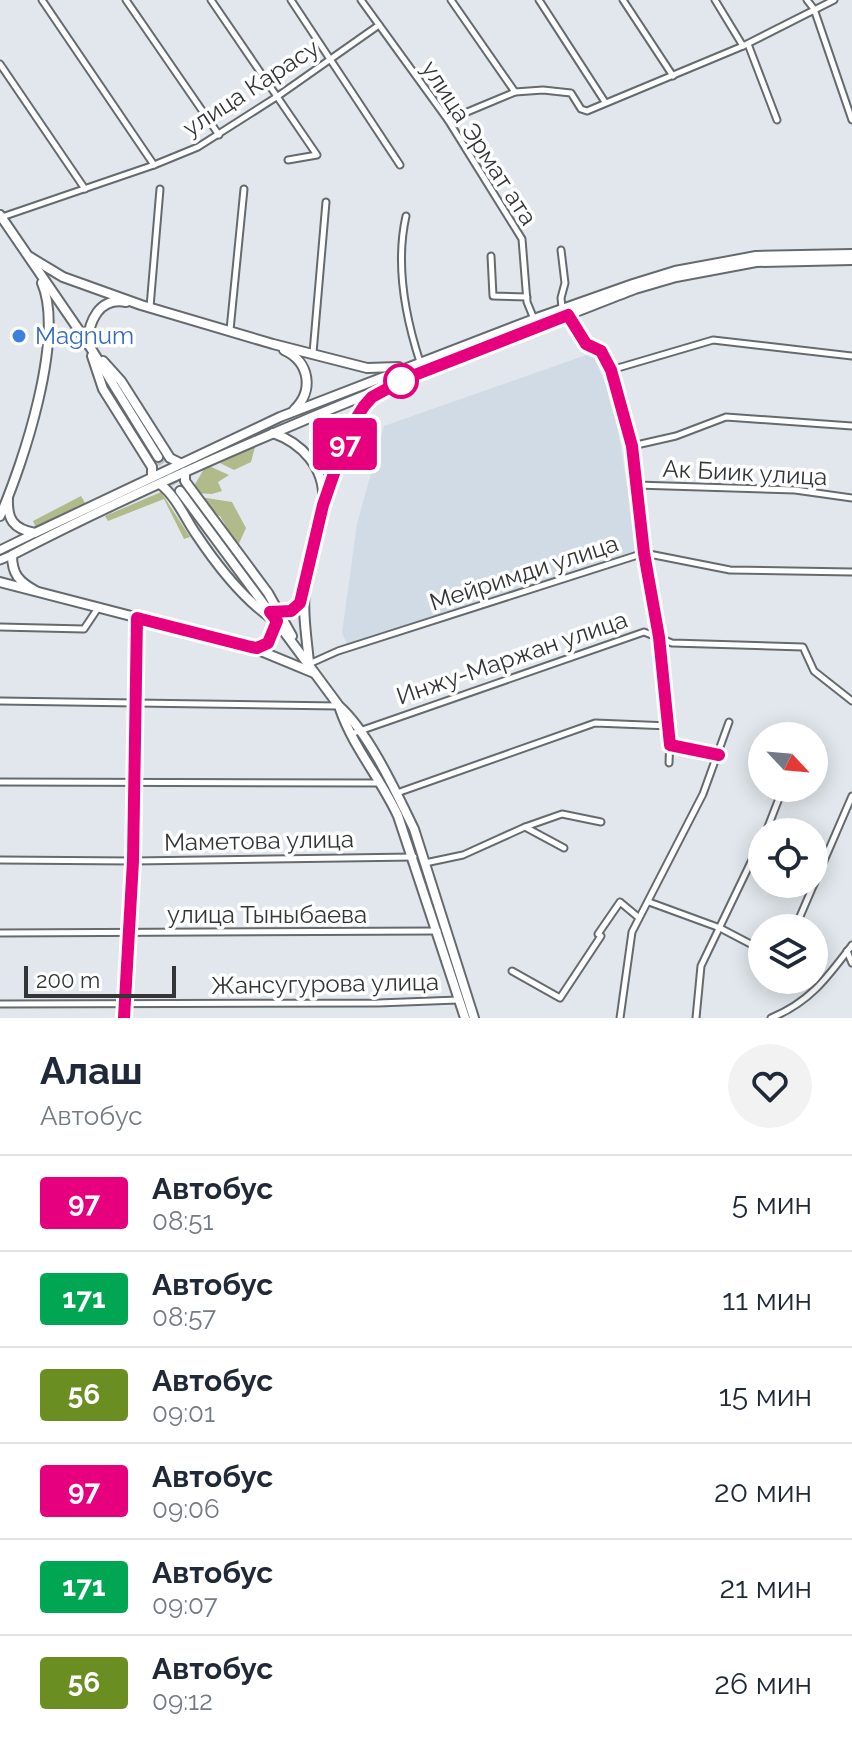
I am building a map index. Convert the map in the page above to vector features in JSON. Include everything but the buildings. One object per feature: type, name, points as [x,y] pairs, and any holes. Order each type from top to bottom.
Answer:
[{"type":"highway","points":[[0,216],[87,342],[158,457]]},
{"type":"highway","points":[[30,257],[63,277],[145,306],[273,344],[367,368],[416,365]]},
{"type":"highway","points":[[0,516],[36,409],[49,329],[49,300],[30,257]]},
{"type":"highway","points":[[36,591],[17,579],[12,555],[164,487],[272,433],[565,312],[635,289],[725,266],[852,257]]},
{"type":"highway","points":[[145,306],[109,302],[91,321],[87,342],[103,389],[152,471]]},
{"type":"highway","points":[[152,471],[180,463],[291,413],[534,319],[565,312]]},
{"type":"highway","points":[[49,329],[58,318],[67,318],[74,323]]},
{"type":"highway","points":[[87,342],[121,381],[170,458],[180,463]]},
{"type":"highway","points":[[273,344],[291,353],[306,372],[306,393],[301,404],[291,413]]},
{"type":"highway","points":[[0,582],[251,647],[268,643],[279,617],[296,608],[305,588],[323,505],[349,430],[372,397],[407,378]]},
{"type":"highway","points":[[272,433],[291,441],[308,455],[322,480],[323,505]]},
{"type":"highway","points":[[8,498],[7,513],[10,519],[22,530],[35,533],[152,471],[170,458]]},
{"type":"highway","points":[[185,476],[396,794],[414,829],[438,931],[465,1018]]},
{"type":"highway","points":[[164,487],[199,538],[252,605],[279,617]]},
{"type":"highway","points":[[180,491],[270,612],[279,617]]},
{"type":"highway","points":[[305,588],[309,664]]},
{"type":"highway","points":[[251,647],[315,674]]},
{"type":"highway","points":[[355,732],[420,858],[474,1018]]},
{"type":"main road","points":[[0,550],[35,533]]},
{"type":"main road","points":[[0,560],[12,555]]},
{"type":"street","points":[[42,0],[154,165]]},
{"type":"street","points":[[126,0],[219,135]]},
{"type":"street","points":[[211,0],[317,155],[288,160]]},
{"type":"street","points":[[291,0],[400,165]]},
{"type":"street","name":"улица Эрмат ата","points":[[361,0],[448,120],[522,239],[527,297],[534,319]]},
{"type":"street","points":[[451,0],[515,92]]},
{"type":"street","points":[[539,0],[605,102]]},
{"type":"street","points":[[623,0],[673,76]]},
{"type":"street","points":[[715,0],[745,45],[777,120]]},
{"type":"street","points":[[807,0],[814,9],[852,120]]},
{"type":"street","points":[[448,120],[515,92],[543,90],[571,93],[581,109],[587,111],[745,45],[834,0]]},
{"type":"street","name":"улица Карасу","points":[[0,216],[154,165],[198,147],[278,96],[379,25]]},
{"type":"street","points":[[0,64],[85,189]]},
{"type":"street","points":[[145,306],[160,189]]},
{"type":"street","points":[[229,331],[244,189]]},
{"type":"street","points":[[313,353],[326,202]]},
{"type":"street","points":[[406,216],[402,231],[403,294],[416,365]]},
{"type":"street","points":[[561,250],[565,283],[561,298],[565,312],[586,344],[601,351],[611,370],[632,446],[644,553],[670,726],[669,763]]},
{"type":"street","points":[[491,256],[493,296],[527,297]]},
{"type":"street","points":[[611,370],[713,340],[852,356]]},
{"type":"street","points":[[632,446],[676,436],[726,417],[852,426]]},
{"type":"street","name":"Ак Биик улица","points":[[636,485],[795,490],[852,498]]},
{"type":"street","name":"Мейримди улица","points":[[309,664],[338,651],[644,553],[730,570],[852,572]]},
{"type":"street","points":[[0,627],[84,629],[98,607]]},
{"type":"street","points":[[124,1018],[133,861],[137,618]]},
{"type":"street","name":"Инжу-Маржан улица","points":[[355,732],[644,632],[672,643],[803,647],[814,671],[852,701]]},
{"type":"street","points":[[0,701],[339,706]]},
{"type":"street","points":[[620,1018],[632,932],[703,794],[729,722]]},
{"type":"street","points":[[396,794],[595,723],[670,726]]},
{"type":"street","points":[[670,745],[719,755]]},
{"type":"street","points":[[0,782],[381,783]]},
{"type":"street","points":[[828,852],[852,796]]},
{"type":"street","name":"Маметова улица","points":[[0,860],[420,858],[463,855],[562,814],[601,822]]},
{"type":"street","points":[[525,827],[564,848]]},
{"type":"street","points":[[696,1018],[701,966],[748,869]]},
{"type":"street","points":[[512,971],[560,998],[620,902],[638,917]]},
{"type":"street","points":[[649,902],[720,928],[748,943]]},
{"type":"street","name":"улица Тыныбаева","points":[[0,933],[438,931]]},
{"type":"street","points":[[771,1018],[790,1015],[812,994],[852,945]]},
{"type":"street","points":[[847,951],[852,963]]},
{"type":"street","name":"Жансугурова улица","points":[[0,1004],[458,1000]]},
{"type":"shaded area","points":[[592,353],[614,404],[637,550],[347,644],[342,633],[357,524],[384,426]]},
{"type":"green space","points":[[256,443],[251,462],[234,470],[218,462]]},
{"type":"green space","points":[[209,466],[229,475],[218,482],[222,491],[195,493],[194,486]]},
{"type":"green space","points":[[161,492],[190,537],[184,539],[164,499],[108,521],[105,516]]},
{"type":"green space","points":[[81,496],[85,503],[36,528],[33,521]]},
{"type":"green space","points":[[200,497],[232,502],[246,528],[236,550],[220,516],[212,514]]},
{"type":"tunnel","points":[[158,457],[180,491]]},
{"type":"bus line","name":"97","points":[[124,1018],[133,861],[137,618],[251,647],[268,643],[277,621],[270,612],[291,611],[300,603],[323,505],[355,418],[372,397],[407,378],[568,315],[586,344],[601,351],[611,370],[632,446],[644,553],[659,637],[670,745],[719,755]]},
{"type":"place","name":"Magnum","points":[[19,336]]}]
